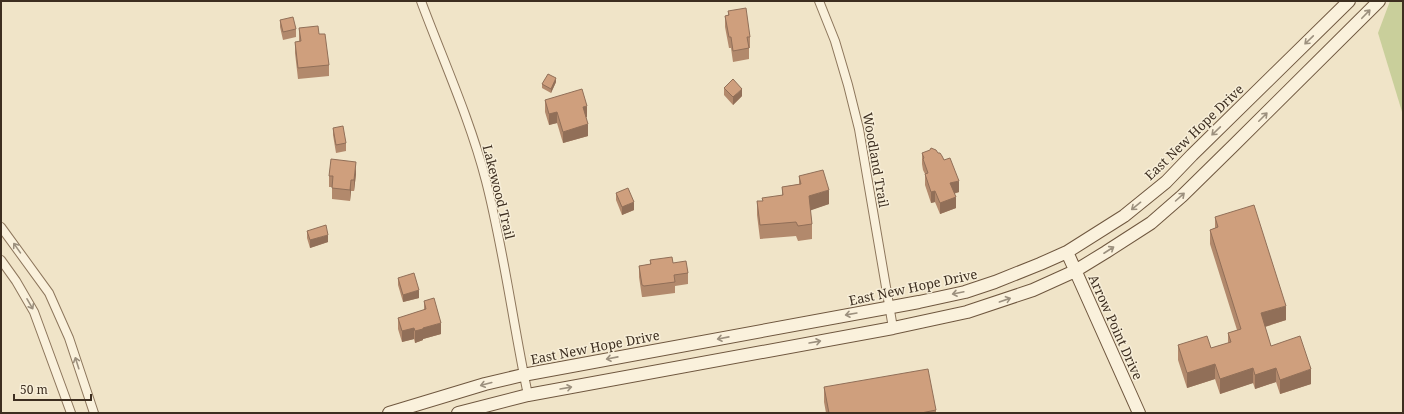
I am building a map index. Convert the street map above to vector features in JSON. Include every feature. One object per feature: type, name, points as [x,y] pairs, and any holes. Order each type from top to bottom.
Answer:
[{"type":"street","name":"Lakewood Trail","points":[[421,1],[472,135],[485,180],[496,226],[528,395]]},
{"type":"street","name":"Woodland Trail","points":[[819,1],[846,77],[859,129],[893,328]]},
{"type":"street","name":"East New Hope Drive","points":[[390,413],[454,393],[524,375],[890,308],[965,292],[1025,270],[1067,252],[1124,216],[1166,182],[1349,1]]},
{"type":"street","points":[[458,413],[528,395],[893,328],[967,312],[1033,290],[1075,271],[1151,222],[1182,196],[1379,1]]},
{"type":"street","points":[[1337,13],[1353,28]]},
{"type":"street","points":[[1,227],[4,237],[49,293],[69,338],[94,413]]},
{"type":"street","name":"Arrow Point Drive","points":[[1067,252],[1139,413]]},
{"type":"street","points":[[1,260],[16,281],[34,312],[71,413]]},
{"type":"green space","points":[[1390,1],[1403,1],[1403,115],[1378,33]]},
{"type":"building","points":[[746,8],[750,37],[747,37],[749,48],[733,51],[725,16],[729,15],[728,11]]},
{"type":"building","points":[[293,17],[296,29],[283,32],[280,20]]},
{"type":"building","points":[[318,26],[319,34],[325,34],[329,65],[298,68],[295,42],[301,41],[299,28]]},
{"type":"building","points":[[548,74],[556,78],[551,89],[542,84]]},
{"type":"building","points":[[733,79],[742,89],[733,97],[724,88]]},
{"type":"building","points":[[582,89],[587,106],[583,107],[588,124],[563,132],[557,112],[549,114],[545,100]]},
{"type":"building","points":[[343,126],[346,143],[336,145],[333,128]]},
{"type":"building","points":[[931,148],[940,153],[944,160],[950,158],[959,181],[950,183],[956,197],[940,203],[935,191],[931,192],[925,174],[928,173],[922,153],[930,150]]},
{"type":"building","points":[[331,159],[356,162],[354,180],[351,180],[350,190],[332,188],[333,176],[329,176]]},
{"type":"building","points":[[823,170],[829,190],[809,196],[812,224],[798,226],[796,222],[760,225],[757,201],[763,201],[762,198],[783,195],[782,187],[801,184],[799,176]]},
{"type":"building","points":[[628,188],[634,202],[622,207],[616,193]]},
{"type":"building","points":[[1254,205],[1286,306],[1261,313],[1271,346],[1300,336],[1311,369],[1280,380],[1276,368],[1255,375],[1253,368],[1220,379],[1215,364],[1187,373],[1178,345],[1207,336],[1211,348],[1231,342],[1228,333],[1241,329],[1210,230],[1218,227],[1215,217]]},
{"type":"building","points":[[326,225],[328,235],[310,240],[307,231]]},
{"type":"building","points":[[672,257],[673,263],[686,261],[688,273],[674,275],[675,282],[642,285],[639,266],[651,264],[650,260]]},
{"type":"building","points":[[414,273],[419,290],[403,295],[398,278]]},
{"type":"building","points":[[434,298],[441,323],[415,331],[414,328],[402,331],[398,318],[426,309],[424,301]]},
{"type":"building","points":[[928,369],[936,410],[921,413],[829,413],[824,387]]}]
